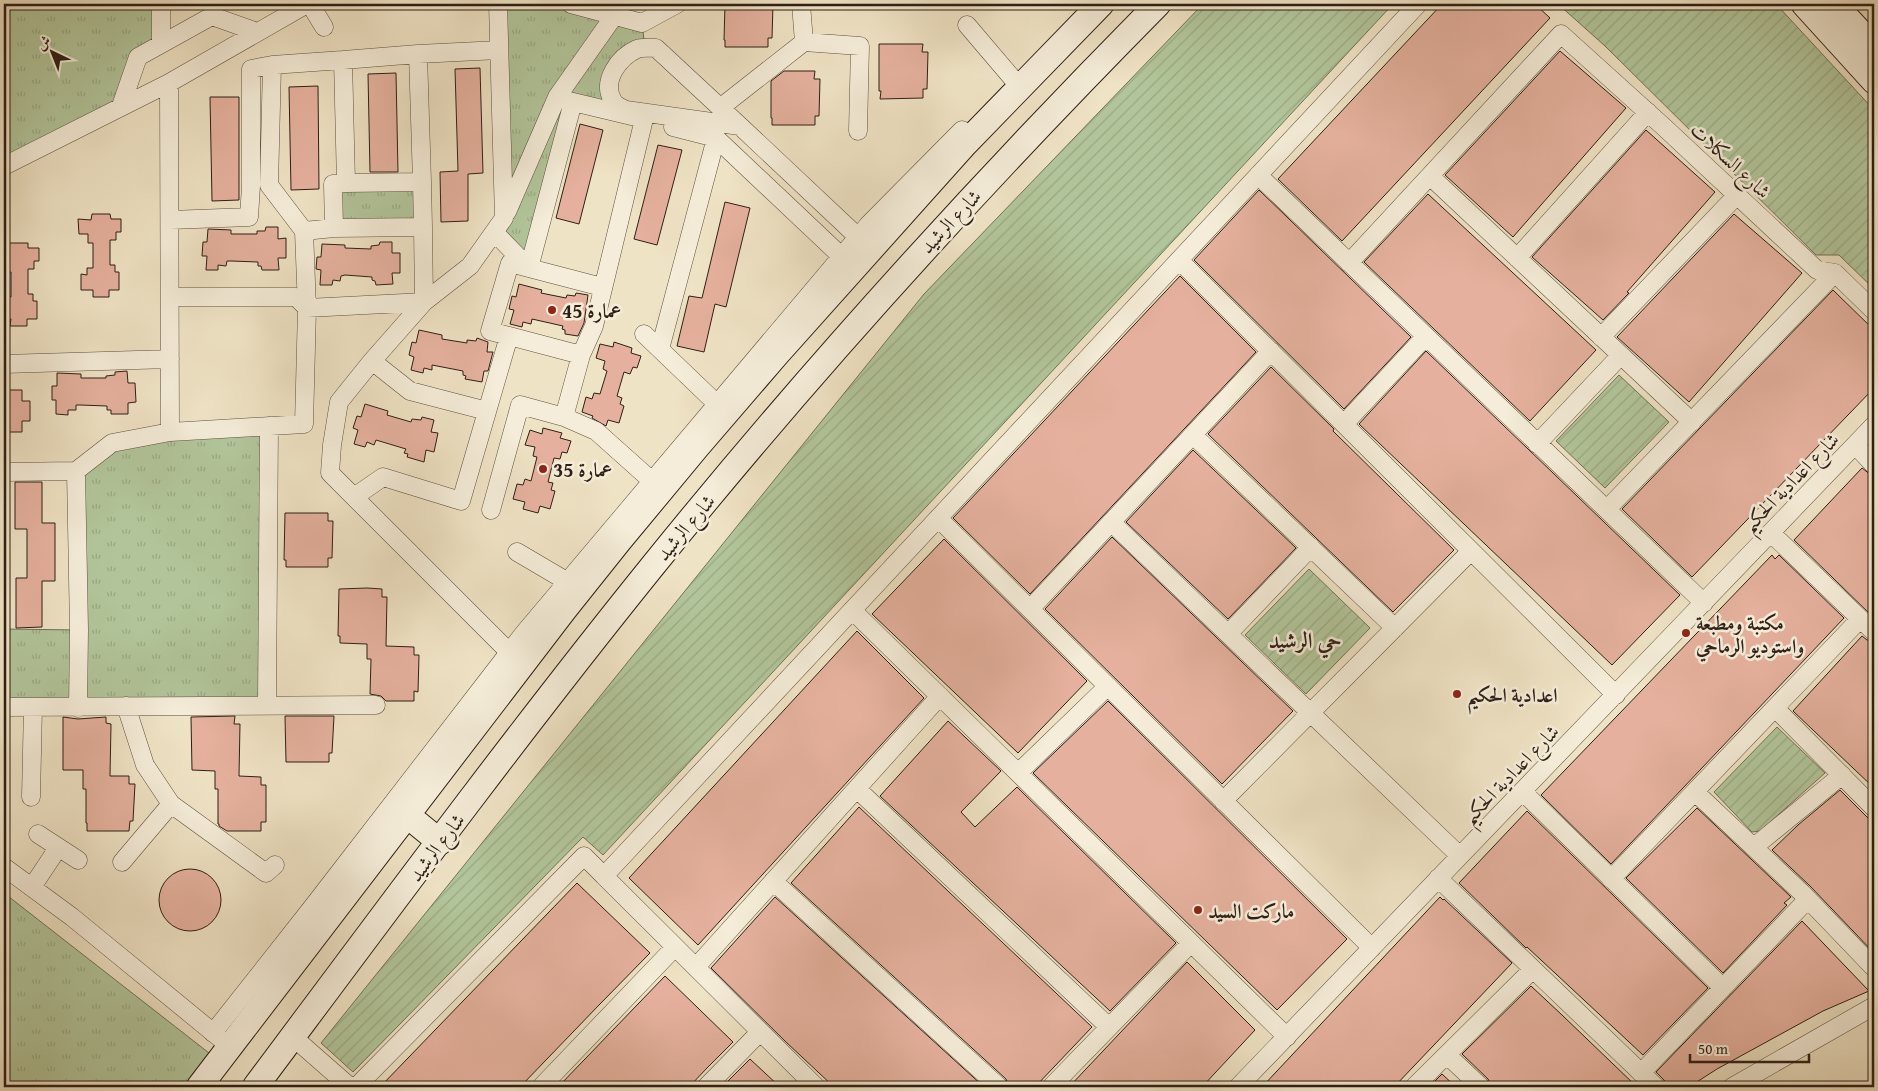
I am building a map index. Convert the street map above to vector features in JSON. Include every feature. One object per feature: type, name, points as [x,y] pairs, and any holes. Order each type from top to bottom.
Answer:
[{"type":"street","points":[[161,4],[161,44]]},
{"type":"street","points":[[4,166],[169,83],[309,4],[324,27]]},
{"type":"street","points":[[498,4],[504,218]]},
{"type":"street","points":[[571,4],[615,10],[642,23]]},
{"type":"street","points":[[642,23],[677,4]]},
{"type":"street","points":[[801,4],[804,42]]},
{"type":"street","points":[[4,867],[72,917],[222,1039],[320,897],[508,652],[858,237],[1088,4]]},
{"type":"street","name":"شارع الرشيد","points":[[199,1087],[222,1039],[407,815],[588,579],[697,446],[965,144],[1101,4]]},
{"type":"street","name":"شارع الرشيد","points":[[255,1087],[561,682],[646,575],[810,378],[991,177],[1158,4]]},
{"type":"street","points":[[604,876],[1418,4]]},
{"type":"street","points":[[1804,4],[1874,81]]},
{"type":"street","points":[[1834,4],[1874,47]]},
{"type":"street","points":[[508,652],[330,473],[332,445],[339,402],[424,302],[470,266],[504,218],[565,100],[615,10]]},
{"type":"street","points":[[121,106],[138,57],[212,16],[257,32]]},
{"type":"street","points":[[642,23],[645,48]]},
{"type":"street","points":[[968,25],[1013,78]]},
{"type":"street","name":"شارع السكلات","points":[[1430,176],[1560,34],[1648,112],[1817,270],[1835,273],[1874,311]]},
{"type":"street","points":[[720,108],[804,42],[860,46],[858,131]]},
{"type":"street","points":[[740,126],[626,110],[613,102],[609,89],[612,73],[620,60],[638,48],[656,48],[740,126],[858,237]]},
{"type":"street","points":[[170,220],[249,217],[251,186],[251,68],[418,54],[499,50]]},
{"type":"street","points":[[418,54],[424,302]]},
{"type":"street","points":[[343,60],[346,183]]},
{"type":"street","points":[[4,472],[76,471],[112,443],[170,432],[304,424],[307,308],[304,231],[269,185],[272,65]]},
{"type":"street","points":[[169,83],[170,432]]},
{"type":"street","points":[[565,100],[716,138],[842,256]]},
{"type":"street","points":[[529,268],[565,100]]},
{"type":"street","points":[[1517,258],[1648,112]]},
{"type":"street","points":[[564,417],[581,355],[594,326],[644,119]]},
{"type":"street","points":[[660,349],[716,138]]},
{"type":"street","points":[[1258,175],[1704,603]]},
{"type":"street","points":[[1349,263],[1430,176],[1692,422]]},
{"type":"street","points":[[334,228],[333,184],[422,182]]},
{"type":"street","points":[[1601,337],[1737,195]]},
{"type":"street","points":[[304,231],[334,228],[422,227]]},
{"type":"street","points":[[494,232],[529,268]]},
{"type":"street","points":[[1179,260],[1616,695]]},
{"type":"street","points":[[581,355],[490,331],[510,263],[602,287]]},
{"type":"street","points":[[1608,509],[1835,273]]},
{"type":"street","points":[[170,297],[296,297],[307,308],[424,302]]},
{"type":"street","points":[[644,334],[717,404]]},
{"type":"street","points":[[354,497],[383,477],[461,502],[509,336]]},
{"type":"street","points":[[1344,424],[1426,336]]},
{"type":"street","points":[[1030,609],[1271,351]]},
{"type":"street","points":[[1537,444],[1620,355]]},
{"type":"street","points":[[4,364],[170,359]]},
{"type":"street","points":[[372,361],[410,391],[487,411]]},
{"type":"street","points":[[491,510],[520,405],[564,417],[596,431],[652,481]]},
{"type":"street","name":"شارع اعدادية الحكيم","points":[[1238,1087],[1874,425]]},
{"type":"street","points":[[267,705],[269,426]]},
{"type":"street","points":[[1193,435],[1395,628]]},
{"type":"street","points":[[1854,445],[1874,465]]},
{"type":"street","points":[[76,471],[79,630],[78,708]]},
{"type":"street","points":[[938,518],[1372,948]]},
{"type":"street","points":[[1111,522],[1460,856]]},
{"type":"street","points":[[1771,533],[1874,632]]},
{"type":"street","points":[[1228,634],[1311,547]]},
{"type":"street","points":[[1224,801],[1471,551]]},
{"type":"street","points":[[517,552],[568,582]]},
{"type":"street","points":[[852,610],[1287,1037]]},
{"type":"street","points":[[1611,879],[1860,619]]},
{"type":"street","points":[[1018,773],[1108,686]]},
{"type":"street","points":[[696,967],[940,696]]},
{"type":"street","points":[[4,707],[78,708],[376,704]]},
{"type":"street","points":[[126,706],[145,764],[171,804],[266,873],[275,864]]},
{"type":"street","points":[[31,797],[33,707]]},
{"type":"street","points":[[1775,708],[1874,808]]},
{"type":"street","points":[[1754,847],[1842,775]]},
{"type":"street","points":[[857,789],[1109,1027]]},
{"type":"street","points":[[1523,792],[1723,988]]},
{"type":"street","points":[[1695,792],[1808,899],[1874,968]]},
{"type":"street","points":[[122,862],[171,804]]},
{"type":"street","points":[[407,815],[440,842]]},
{"type":"street","points":[[38,834],[78,860]]},
{"type":"street","points":[[32,888],[58,848]]},
{"type":"street","points":[[356,1087],[584,856],[816,1087]]},
{"type":"street","points":[[1438,878],[1656,1087]]},
{"type":"street","points":[[774,881],[999,1087]]},
{"type":"street","points":[[1641,1073],[1808,899]]},
{"type":"street","points":[[1052,1087],[1191,943]]},
{"type":"street","points":[[541,1087],[675,947]]},
{"type":"street","points":[[1414,1087],[1533,969]]},
{"type":"street","points":[[1732,1087],[1874,1006]]},
{"type":"street","points":[[706,1087],[760,1032]]},
{"type":"street","points":[[293,1037],[350,1087]]},
{"type":"street","points":[[1447,1054],[1481,1087]]},
{"type":"green space","points":[[4,4],[161,4],[161,44],[138,57],[121,106],[4,166]]},
{"type":"green space","points":[[498,4],[571,4],[642,23],[645,48],[620,60],[613,102],[573,102],[529,268],[494,232],[504,218]]},
{"type":"green space","points":[[1203,4],[1393,4],[603,855],[583,837],[353,1072],[321,1043],[924,294]]},
{"type":"green space","points":[[1558,4],[1776,4],[1874,110],[1874,289],[1839,255],[1816,255],[1605,46]]},
{"type":"green space","points":[[422,182],[423,227],[334,228],[333,184]]},
{"type":"green space","points":[[1619,375],[1669,422],[1605,488],[1556,441]]},
{"type":"green space","points":[[269,426],[267,705],[4,707],[4,629],[79,630],[76,471],[112,443]]},
{"type":"green space","points":[[1309,569],[1370,628],[1306,694],[1245,635]]},
{"type":"green space","points":[[1777,727],[1825,773],[1760,831],[1752,832],[1714,792]]},
{"type":"green space","points":[[4,893],[218,1060],[193,1087],[4,1087]]},
{"type":"building","points":[[725,4],[773,4],[772,38],[768,38],[768,47],[725,47]]},
{"type":"building","points":[[1442,4],[1535,4],[1550,18],[1342,241],[1278,179]]},
{"type":"building","points":[[879,44],[923,44],[922,52],[928,52],[927,89],[923,89],[923,98],[880,99]]},
{"type":"building","points":[[1560,51],[1626,108],[1513,237],[1445,175]]},
{"type":"building","points":[[480,68],[483,173],[468,174],[468,221],[441,222],[440,172],[458,171],[455,69]]},
{"type":"building","points":[[784,71],[815,71],[814,79],[820,79],[819,116],[815,116],[815,125],[772,125],[771,81]]},
{"type":"building","points":[[396,73],[398,172],[370,172],[368,74]]},
{"type":"building","points":[[318,86],[319,189],[291,190],[289,87]]},
{"type":"building","points":[[210,97],[239,97],[239,200],[212,201]]},
{"type":"building","points":[[580,124],[603,130],[579,224],[556,218]]},
{"type":"building","points":[[1646,130],[1715,192],[1627,292],[1629,293],[1603,320],[1532,257]]},
{"type":"building","points":[[658,145],[682,150],[657,245],[634,239]]},
{"type":"building","points":[[1259,190],[1411,337],[1344,409],[1194,260]]},
{"type":"building","points":[[1428,194],[1596,350],[1530,421],[1364,262]]},
{"type":"building","points":[[725,202],[750,208],[726,307],[715,304],[704,352],[677,346],[689,296],[702,298]]},
{"type":"building","points":[[92,214],[110,214],[111,219],[121,219],[121,232],[116,232],[116,240],[110,240],[110,265],[115,265],[115,272],[119,272],[119,290],[109,290],[109,297],[93,297],[93,290],[81,290],[81,274],[87,275],[87,268],[93,268],[93,243],[88,243],[88,234],[79,234],[78,219],[91,220]]},
{"type":"building","points":[[1734,214],[1802,273],[1689,402],[1617,337]]},
{"type":"building","points":[[266,227],[278,227],[278,239],[286,238],[286,258],[278,258],[279,270],[262,270],[261,266],[258,266],[258,262],[227,261],[226,266],[218,265],[218,270],[206,270],[207,256],[202,256],[203,242],[207,242],[208,229],[231,230],[231,234],[257,234],[257,231],[265,231]]},
{"type":"building","points":[[380,242],[392,242],[392,253],[400,253],[400,273],[392,273],[393,284],[376,285],[372,277],[345,275],[341,276],[340,281],[333,280],[332,285],[320,285],[321,270],[316,269],[317,257],[321,257],[322,244],[345,245],[345,248],[371,249],[371,246],[379,245]]},
{"type":"building","points":[[9,243],[28,243],[28,248],[39,248],[39,261],[34,261],[34,269],[28,269],[28,294],[33,294],[33,301],[37,301],[37,319],[27,319],[27,326],[10,326],[11,319],[4,319],[5,297],[11,297],[11,272],[6,272],[6,264],[4,264],[4,249],[9,249]]},
{"type":"building","points":[[1180,276],[1256,352],[1030,594],[953,518]]},
{"type":"building","name":"عمارة 45","points":[[519,284],[542,290],[541,293],[566,298],[567,295],[575,296],[576,293],[588,295],[584,323],[578,336],[565,334],[565,330],[562,329],[563,326],[532,319],[531,324],[523,322],[522,327],[510,324],[514,310],[509,309],[512,296],[516,297]]},
{"type":"building","points":[[1833,290],[1874,330],[1874,388],[1692,577],[1622,509]]},
{"type":"building","points":[[419,330],[442,335],[442,339],[467,343],[467,340],[476,341],[477,338],[488,342],[487,352],[493,352],[488,371],[484,371],[482,382],[465,379],[466,376],[463,375],[463,371],[432,365],[432,370],[424,368],[423,373],[411,370],[414,357],[409,355],[412,342],[416,343]]},
{"type":"building","points":[[614,342],[632,348],[631,353],[641,356],[637,368],[633,367],[630,374],[624,372],[617,396],[622,398],[620,404],[624,406],[619,423],[608,420],[606,426],[592,418],[593,416],[582,412],[586,397],[592,399],[594,393],[600,394],[607,371],[603,369],[605,361],[596,358],[600,344],[613,347]]},
{"type":"building","points":[[1426,351],[1680,595],[1612,665],[1359,424]]},
{"type":"building","points":[[1271,367],[1454,550],[1393,612],[1208,434]]},
{"type":"building","points":[[127,371],[128,383],[135,383],[136,402],[128,403],[128,414],[111,414],[111,410],[107,410],[107,406],[76,405],[76,410],[68,410],[68,415],[56,414],[56,400],[52,400],[52,386],[57,386],[57,373],[81,374],[81,378],[106,378],[106,376],[115,375],[115,372]]},
{"type":"building","points":[[9,390],[22,390],[22,401],[30,401],[30,421],[22,421],[22,432],[5,432],[4,429],[4,394],[9,393]]},
{"type":"building","points":[[365,404],[388,411],[387,415],[411,422],[412,419],[421,420],[422,417],[434,420],[431,432],[438,433],[434,452],[426,450],[424,462],[407,457],[408,454],[404,453],[406,449],[376,440],[374,445],[367,442],[365,447],[354,444],[358,430],[353,428],[357,416],[361,417]]},
{"type":"building","name":"عمارة 35","points":[[543,428],[562,433],[560,438],[571,441],[567,453],[562,452],[560,459],[554,458],[548,482],[553,483],[551,490],[555,491],[550,509],[540,506],[538,513],[523,509],[525,502],[513,499],[517,484],[523,485],[525,479],[531,481],[537,457],[533,456],[535,447],[525,445],[530,430],[542,434]]},
{"type":"building","points":[[1193,450],[1296,548],[1228,619],[1126,522]]},
{"type":"building","points":[[1862,468],[1871,475],[1874,475],[1874,618],[1794,540]]},
{"type":"building","points":[[15,482],[42,482],[42,523],[55,523],[55,581],[42,581],[42,627],[16,628],[16,578],[27,578],[27,529],[15,529]]},
{"type":"building","points":[[285,513],[328,513],[328,521],[333,521],[332,558],[328,558],[328,567],[286,567],[286,560],[284,560]]},
{"type":"building","points":[[1112,537],[1293,711],[1222,784],[1045,609]]},
{"type":"building","points":[[944,539],[1087,681],[1018,753],[872,614]]},
{"type":"building","points":[[1772,555],[1775,559],[1779,555],[1844,618],[1611,864],[1541,795]]},
{"type":"building","points":[[339,589],[382,589],[382,597],[387,597],[386,646],[414,647],[414,655],[419,655],[418,692],[414,691],[414,701],[386,701],[381,696],[370,694],[371,659],[367,659],[367,644],[340,643],[340,636],[338,636]]},
{"type":"building","points":[[857,631],[924,698],[698,945],[629,878]]},
{"type":"building","points":[[1862,636],[1874,642],[1874,788],[1793,711]]},
{"type":"building","points":[[1108,701],[1347,939],[1277,1010],[1033,773]]},
{"type":"building","points":[[235,716],[234,724],[240,724],[239,776],[261,777],[261,785],[266,785],[266,822],[261,822],[261,831],[227,831],[219,826],[218,789],[215,789],[215,771],[192,770],[191,717]]},
{"type":"building","points":[[285,716],[334,716],[332,753],[329,753],[329,762],[286,762]]},
{"type":"building","points":[[63,717],[78,719],[106,717],[106,723],[111,724],[110,776],[129,776],[129,784],[135,784],[133,821],[130,821],[129,831],[87,831],[86,789],[83,789],[83,770],[63,770]]},
{"type":"building","points":[[948,721],[1001,771],[961,812],[975,827],[1017,787],[1176,943],[1110,1011],[880,796]]},
{"type":"building","points":[[1840,790],[1874,824],[1874,953],[1810,886],[1772,850],[1798,825]]},
{"type":"building","points":[[859,807],[1092,1027],[1035,1087],[1009,1087],[1006,1079],[791,883]]},
{"type":"building","points":[[1697,808],[1791,897],[1784,903],[1787,905],[1723,973],[1626,878]]},
{"type":"building","points":[[1527,811],[1708,988],[1643,1055],[1526,948],[1459,883]]},
{"type":"building","points":[[190,869],[207,874],[212,878],[216,883],[221,900],[216,917],[212,922],[207,926],[190,931],[173,926],[168,922],[164,917],[159,900],[164,883],[168,878],[173,874]]},
{"type":"building","points":[[577,883],[650,953],[520,1087],[380,1087]]},
{"type":"building","points":[[775,897],[984,1087],[834,1087],[711,968]]},
{"type":"building","points":[[1440,897],[1512,963],[1394,1087],[1262,1087]]},
{"type":"building","points":[[1802,921],[1869,991],[1823,1011],[1717,1069],[1689,1087],[1668,1087],[1656,1072]]},
{"type":"building","points":[[1187,962],[1255,1030],[1202,1087],[1069,1087]]},
{"type":"building","points":[[665,976],[733,1042],[689,1087],[558,1087]]},
{"type":"building","points":[[1531,986],[1637,1087],[1494,1087],[1462,1054]]},
{"type":"building","points":[[750,1059],[780,1087],[722,1087]]},
{"type":"building","points":[[1442,1074],[1456,1087],[1429,1087]]},
{"type":"place","name":"عمارة 45","points":[[552,310]]},
{"type":"place","name":"عمارة 35","points":[[543,469]]},
{"type":"place","name":"مكتبة ومطبعة واستوديو الرماحي","points":[[1686,633]]},
{"type":"place","name":"اعدادية الحكيم","points":[[1457,694]]},
{"type":"place","name":"ماركت السيد","points":[[1198,910]]},
{"type":"district","name":"حي الرشيد","points":[[1305,640]]}]
